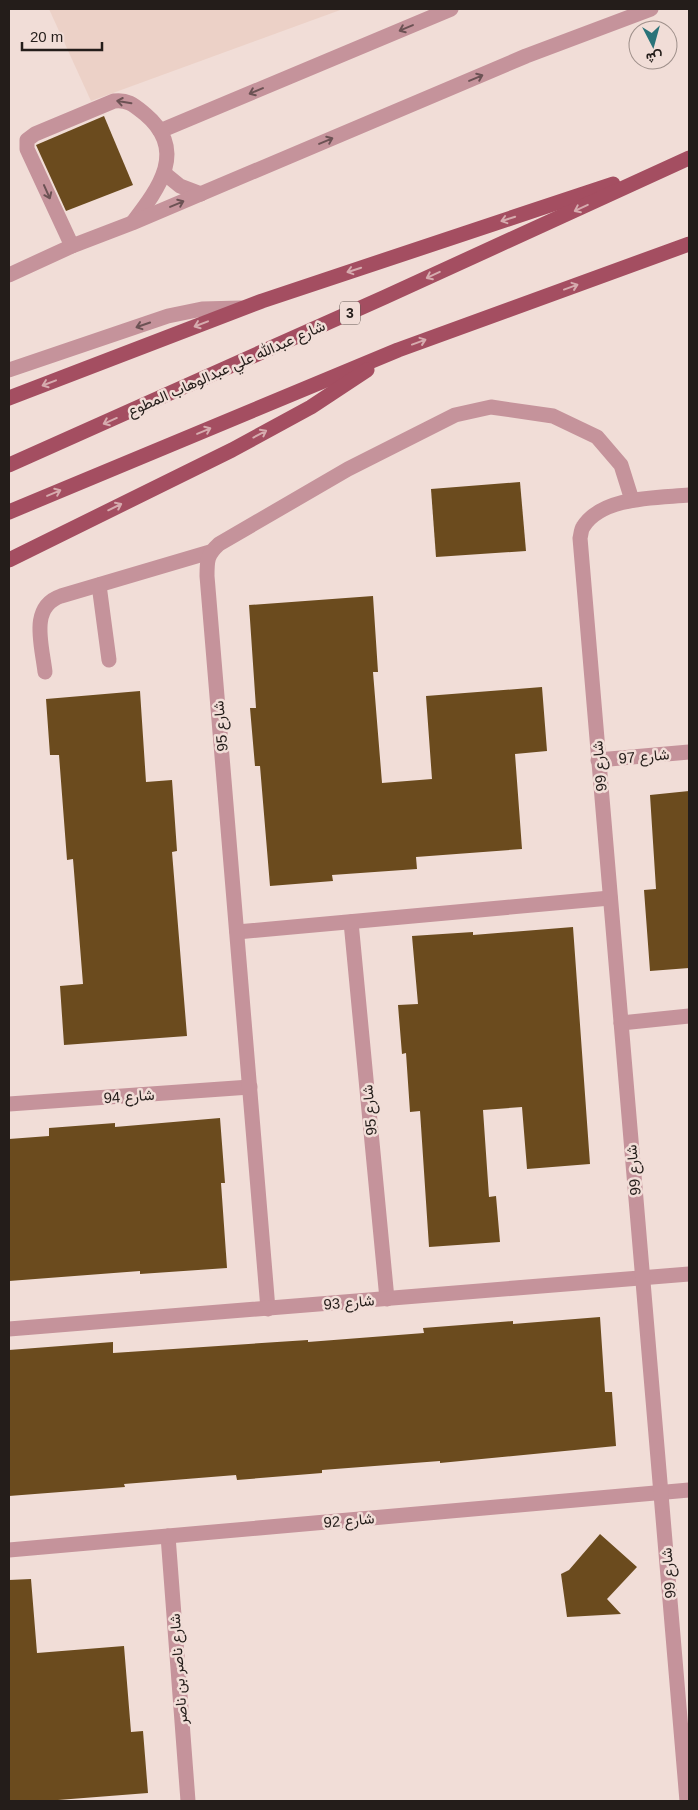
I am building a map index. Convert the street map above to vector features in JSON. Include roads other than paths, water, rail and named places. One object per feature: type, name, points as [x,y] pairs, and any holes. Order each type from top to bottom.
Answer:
[{"type":"main road","points":[[9,398],[242,308],[688,159]]},
{"type":"main road","name":"شارع عبدالله علي عبدالوهاب المطوع","points":[[9,465],[688,159]]},
{"type":"main road","points":[[9,512],[398,350],[689,244]]},
{"type":"main road","points":[[9,560],[232,450],[311,407],[398,350]]},
{"type":"street","points":[[160,131],[451,9]]},
{"type":"street","points":[[9,275],[72,246],[132,223],[526,56],[651,9]]},
{"type":"street","points":[[72,246],[27,149],[27,140],[35,134],[114,101],[122,100],[138,108],[154,122],[165,142],[167,152],[164,173],[159,187],[132,223]]},
{"type":"street","points":[[164,173],[180,186],[201,194]]},
{"type":"street","points":[[9,370],[168,316],[202,309],[242,308]]},
{"type":"street","points":[[45,672],[40,621],[44,608],[54,598],[210,552],[219,544],[348,469],[455,416],[491,407],[553,416],[597,437],[621,465],[632,500],[689,495]]},
{"type":"street","name":"شارع 99","points":[[632,500],[609,507],[595,516],[583,527],[580,538],[687,1801]]},
{"type":"street","name":"شارع 95","points":[[210,552],[207,563],[212,638],[268,1309]]},
{"type":"street","points":[[98,584],[109,660]]},
{"type":"street","name":"شارع 97","points":[[598,760],[689,752]]},
{"type":"street","points":[[237,932],[610,898]]},
{"type":"street","name":"شارع 95","points":[[351,922],[387,1299]]},
{"type":"street","points":[[621,1023],[689,1016]]},
{"type":"street","name":"شارع 94","points":[[9,1104],[250,1087]]},
{"type":"street","name":"شارع 93","points":[[9,1330],[689,1274]]},
{"type":"street","name":"شارع 92","points":[[9,1550],[689,1490]]},
{"type":"street","name":"شارع ناصر بن ناصر","points":[[168,1536],[188,1801]]}]
